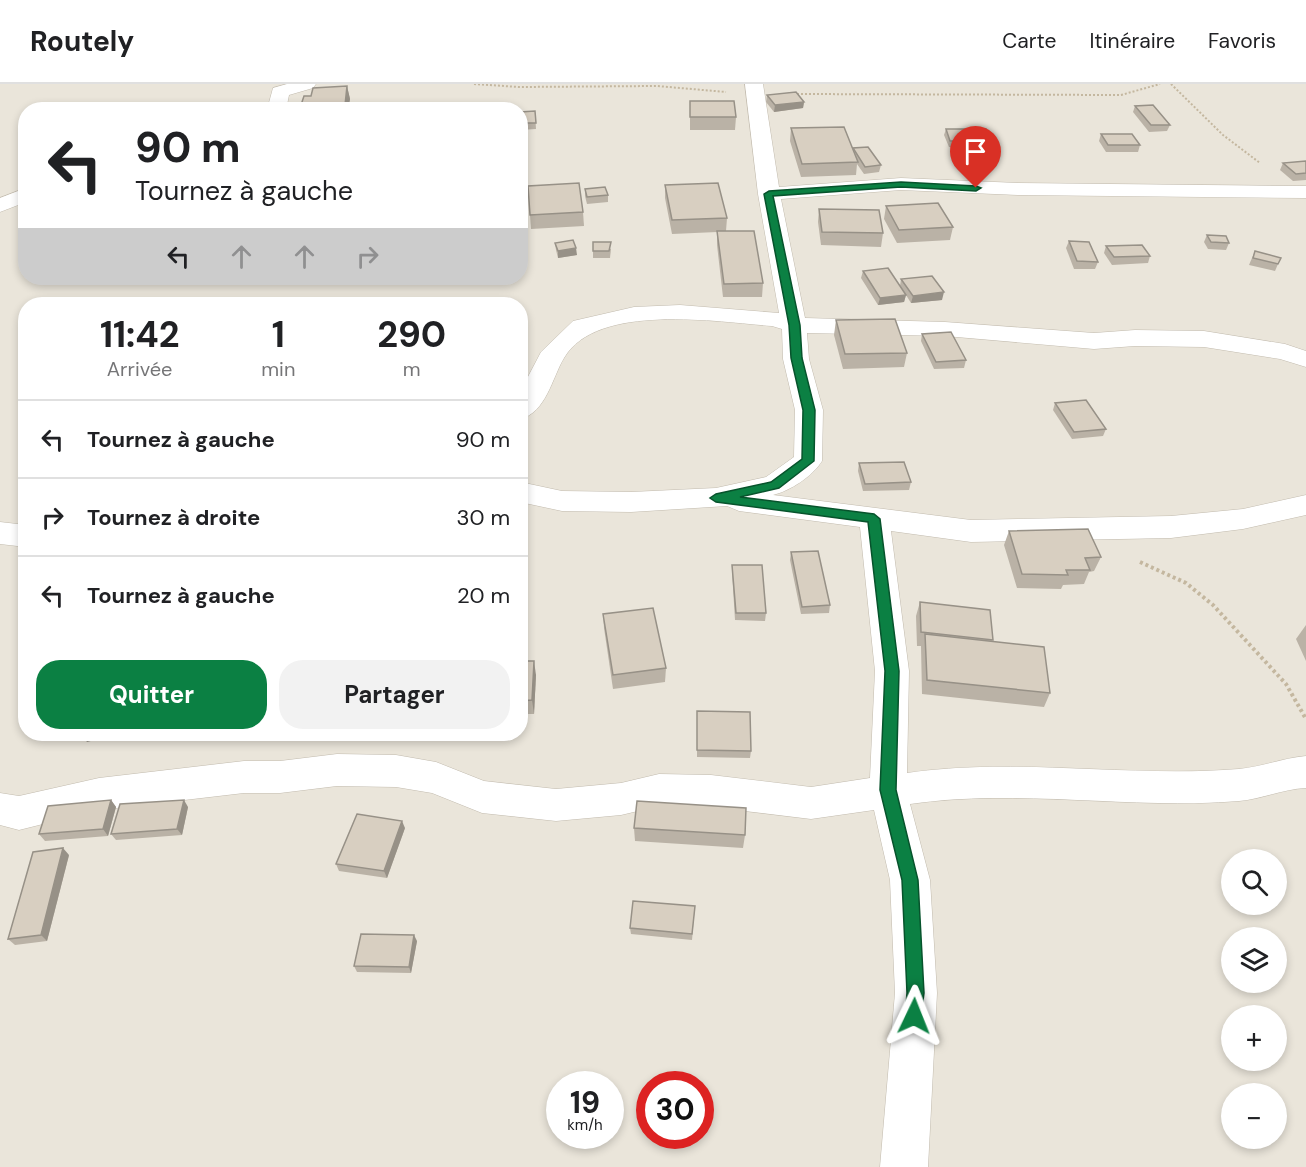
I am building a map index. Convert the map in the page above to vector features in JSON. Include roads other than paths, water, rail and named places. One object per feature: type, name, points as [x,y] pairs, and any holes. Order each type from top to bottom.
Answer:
[{"type":"street","points":[[278,102],[280,93],[307,84]]},
{"type":"street","points":[[528,494],[562,501],[631,502],[716,498],[775,485],[808,461],[809,410],[796,358],[794,325],[769,194],[755,89]]},
{"type":"street","points":[[769,194],[901,184],[1018,189],[1300,192]]},
{"type":"street","points":[[0,206],[18,198]]},
{"type":"street","points":[[528,402],[554,351],[582,326],[634,314],[680,312],[775,319],[794,325],[945,329],[1094,341],[1135,338],[1204,339],[1285,352],[1306,359]]},
{"type":"street","points":[[716,498],[971,531],[1171,527],[1243,519],[1306,505]]},
{"type":"street","points":[[874,519],[892,671],[888,790],[910,880],[916,993],[904,1167]]},
{"type":"street","points":[[0,533],[18,535]]},
{"type":"street","points":[[0,809],[19,813],[99,794],[244,777],[280,777],[337,770],[396,771],[436,778],[482,797],[556,805],[621,799],[659,790],[711,791],[811,803],[941,784],[1024,782],[1126,786],[1241,785],[1288,773],[1306,772]]}]
